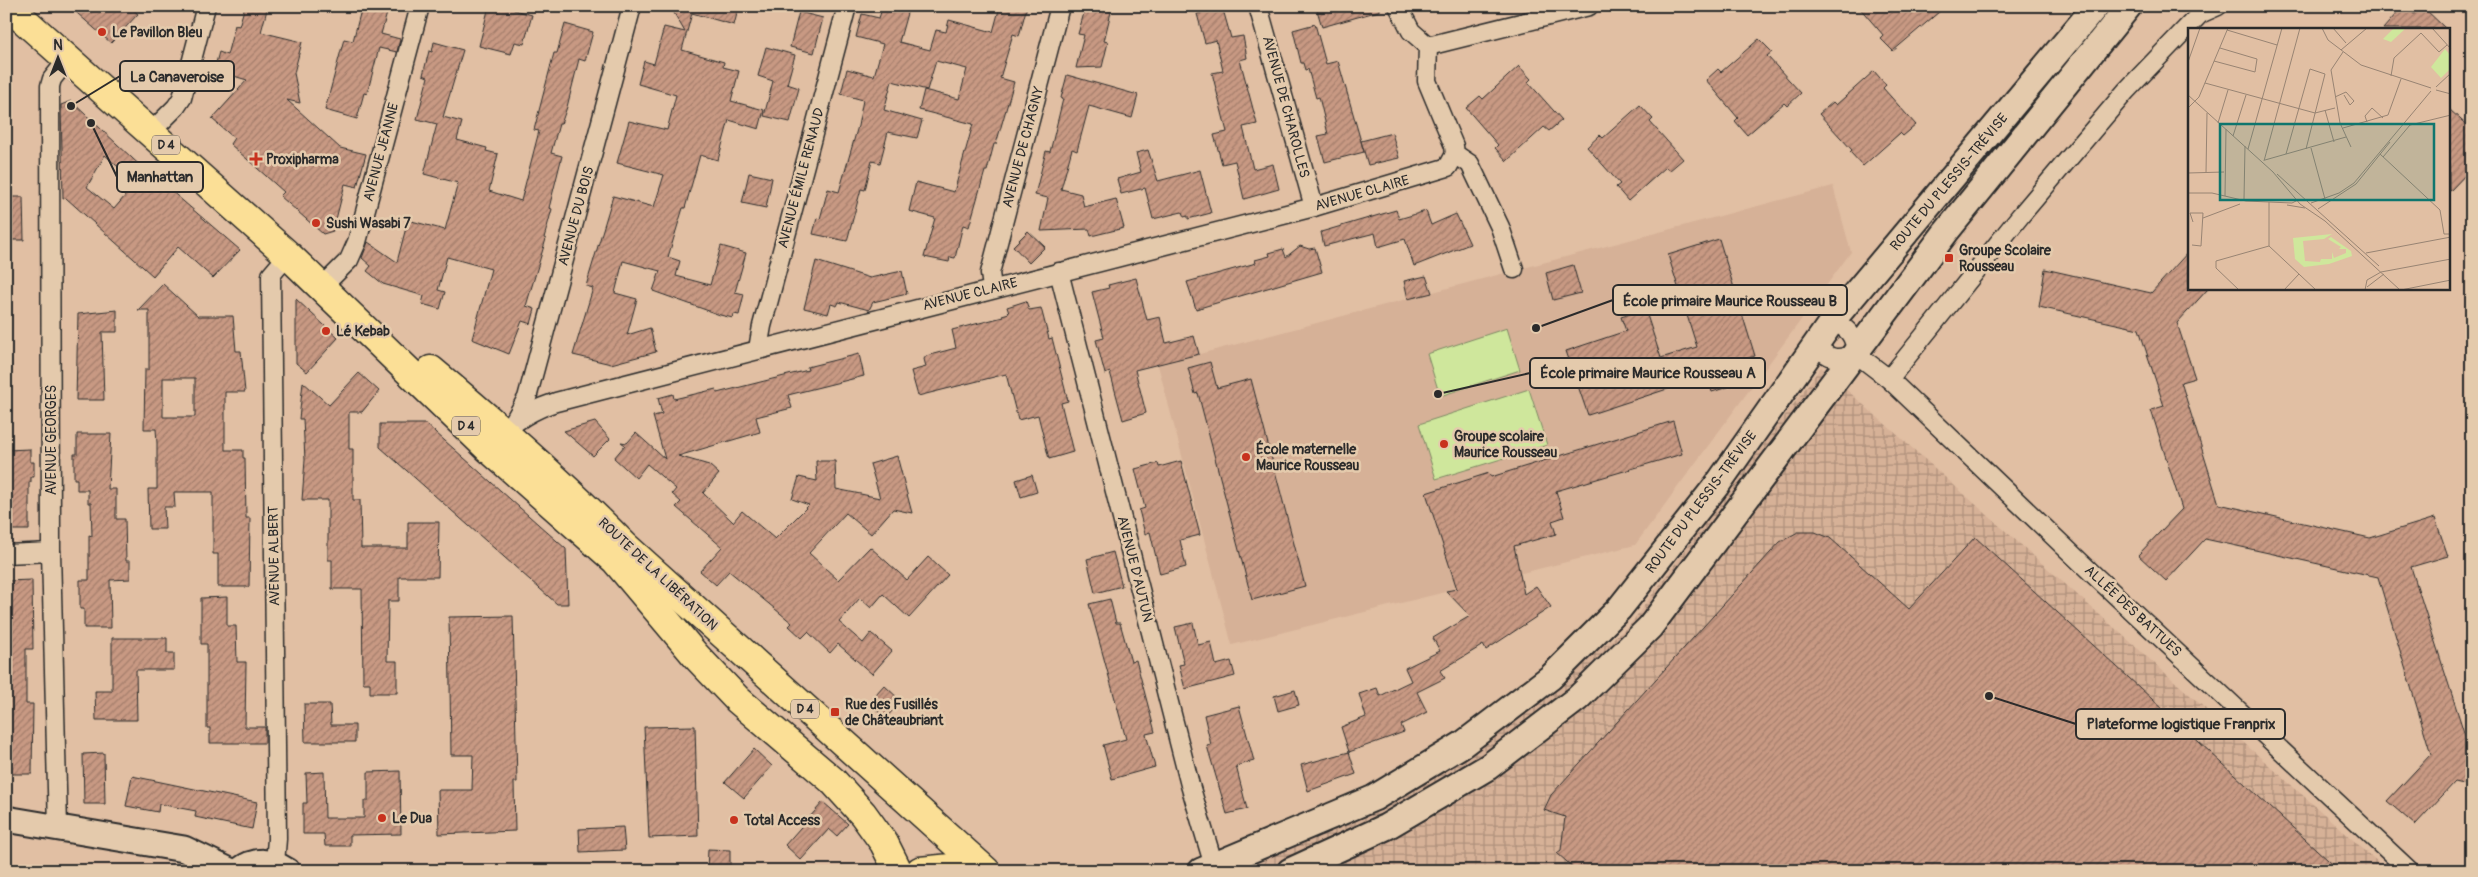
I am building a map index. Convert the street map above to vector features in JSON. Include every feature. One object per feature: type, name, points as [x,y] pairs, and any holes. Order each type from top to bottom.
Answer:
[{"type":"main road","name":"ROUTE DE LA LIBÉRATION","points":[[8,6],[323,286],[396,341],[586,506],[626,547],[986,871]]},
{"type":"main road","name":"ROUTE DU PLESSIS-TRÉVISE","points":[[1207,868],[1374,798],[1463,744],[1551,677],[1619,609],[1717,485],[1833,320],[2096,6]]},
{"type":"main road","name":"ROUTE DU PLESSIS-TRÉVISE","points":[[1290,871],[1386,827],[1488,767],[1578,698],[1650,627],[1946,232],[2129,6]]},
{"type":"main road","name":"ROUTE DE LA LIBÉRATION","points":[[502,434],[616,560],[691,650],[738,700],[833,780],[863,814],[884,843],[898,871]]},
{"type":"main road","points":[[6,819],[184,849],[230,871]]},
{"type":"main road","points":[[239,871],[247,865],[261,862],[281,867]]},
{"type":"main road","points":[[920,871],[951,868],[960,871]]},
{"type":"street","points":[[151,132],[176,107],[182,98],[206,6]]},
{"type":"street","name":"AVENUE JEANNE","points":[[323,286],[349,260],[357,242],[420,6]]},
{"type":"street","name":"AVENUE DU BOIS","points":[[502,434],[527,398],[632,6]]},
{"type":"street","name":"AVENUE ÉMILE RENAUD","points":[[758,349],[762,326],[847,6]]},
{"type":"street","name":"AVENUE DE CHAGNY","points":[[992,288],[990,273],[1060,6]]},
{"type":"street","name":"AVENUE DE CHAROLLES","points":[[1258,6],[1314,207]]},
{"type":"street","points":[[1398,6],[1411,30],[1428,46],[1427,81],[1456,154],[1470,164],[1500,226],[1514,269]]},
{"type":"street","points":[[1428,46],[1588,6]]},
{"type":"street","points":[[1890,379],[2021,215],[2126,91],[2200,14],[2218,6]]},
{"type":"street","name":"AVENUE GEORGES","points":[[58,828],[51,552],[50,86],[52,79],[68,58]]},
{"type":"street","name":"AVENUE CLAIRE","points":[[502,434],[539,408],[556,402],[992,288],[1314,207],[1448,167],[1456,154]]},
{"type":"street","name":"AVENUE ALBERT","points":[[281,867],[277,838],[271,276],[288,254]]},
{"type":"street","name":"AVENUE D'AUTUN","points":[[1058,272],[1190,785],[1207,868]]},
{"type":"street","points":[[1815,345],[1831,358],[1843,359],[1855,353],[1855,343],[1851,334],[1833,320]]},
{"type":"street","name":"ALLÉE DES BATTUES","points":[[1855,353],[1890,379],[2094,575],[2410,871]]},
{"type":"street","points":[[6,554],[51,552]]},
{"type":"shaded area","name":"Groupe scolaire Maurice Rousseau","points":[[1833,186],[1851,252],[1635,545],[1232,645],[1158,365]]},
{"type":"shaded area","points":[[1821,367],[2388,871],[1234,871],[1287,848],[1468,751],[1629,626]]},
{"type":"green space","points":[[1507,328],[1520,370],[1440,396],[1427,354]]},
{"type":"green space","points":[[1529,389],[1547,445],[1436,479],[1419,424]]},
{"type":"building","points":[[69,6],[129,6],[138,14],[111,43]]},
{"type":"building","points":[[245,6],[268,6],[261,32],[302,42],[294,73],[300,103],[287,100],[340,148],[366,154],[357,187],[345,184],[333,231],[323,234],[280,196],[284,192],[230,144],[234,138],[212,119],[247,80],[214,70],[219,52],[227,55],[235,25],[239,26]]},
{"type":"building","points":[[362,6],[389,6],[381,34],[400,39],[397,52],[379,48],[367,94],[364,93],[357,119],[325,110],[344,39],[353,41]]},
{"type":"building","points":[[489,6],[515,6],[514,10],[532,15],[524,44],[515,42],[511,54],[479,46]]},
{"type":"building","points":[[670,6],[739,6],[734,25],[692,13],[682,50],[724,62],[723,67],[739,71],[731,101],[764,110],[759,129],[729,120],[718,160],[700,155],[685,208],[683,208],[668,257],[680,261],[676,276],[710,285],[721,246],[746,253],[735,292],[744,294],[739,315],[734,314],[733,318],[720,315],[653,291],[660,271],[623,261],[615,293],[637,299],[627,335],[650,328],[656,352],[611,364],[573,355],[593,288],[586,286],[613,196],[654,207],[664,175],[617,163],[629,121],[667,130],[676,95],[638,84],[644,61],[654,64],[664,27],[685,32]]},
{"type":"building","points":[[883,6],[909,6],[899,42],[930,50],[936,30],[946,32],[949,20],[993,32],[1000,6],[1027,6],[1019,36],[1013,34],[1000,78],[1014,82],[996,144],[994,144],[987,171],[985,171],[969,227],[963,225],[955,258],[950,257],[949,262],[924,257],[935,218],[909,211],[916,182],[954,192],[973,124],[919,110],[924,90],[959,99],[967,69],[936,61],[927,90],[892,81],[884,110],[922,121],[917,138],[888,132],[880,163],[872,161],[865,190],[861,189],[847,241],[813,234],[817,218],[820,219],[828,189],[839,192],[858,126],[863,100],[841,94],[847,69],[874,76],[883,44],[856,37],[862,14],[879,18]]},
{"type":"building","points":[[1086,6],[1107,6],[1106,10],[1111,12],[1104,41],[1108,42],[1102,67],[1076,68],[1084,35],[1078,34]]},
{"type":"building","points":[[1199,6],[1222,6],[1231,38],[1243,36],[1247,58],[1240,60],[1257,124],[1243,127],[1253,169],[1273,164],[1279,189],[1244,199],[1235,161],[1222,164],[1214,135],[1227,132],[1212,73],[1223,71],[1216,40],[1205,43],[1197,14],[1201,13]]},
{"type":"building","points":[[1330,6],[1379,6],[1379,11],[1322,27],[1317,10]]},
{"type":"building","points":[[1858,6],[1946,6],[1893,51],[1881,39],[1884,36]]},
{"type":"building","points":[[2403,6],[2414,14],[2422,6],[2445,28],[2384,28]]},
{"type":"building","points":[[799,12],[823,18],[814,53],[790,47]]},
{"type":"building","points":[[565,24],[593,32],[585,61],[579,59],[567,107],[561,124],[559,124],[551,153],[562,156],[549,208],[552,209],[544,238],[546,239],[526,306],[535,309],[531,324],[522,321],[509,354],[472,339],[491,269],[447,257],[438,290],[445,292],[440,309],[422,304],[424,296],[383,284],[367,271],[371,266],[362,258],[368,242],[397,262],[408,220],[445,230],[458,183],[424,174],[437,124],[417,119],[428,77],[423,75],[429,51],[432,52],[434,42],[463,50],[443,117],[462,122],[457,140],[487,148],[486,151],[498,154],[489,191],[521,201],[539,131],[534,130],[554,53],[557,53]]},
{"type":"building","points":[[1315,24],[1326,64],[1338,61],[1364,152],[1325,162],[1318,136],[1328,134],[1319,97],[1316,98],[1308,69],[1305,70],[1303,63],[1301,63],[1293,30]]},
{"type":"building","points":[[1759,39],[1772,52],[1767,56],[1801,93],[1787,106],[1784,103],[1747,135],[1735,121],[1738,118],[1706,80],[1718,69],[1721,72]]},
{"type":"building","points":[[766,47],[795,55],[787,84],[799,88],[790,122],[764,116],[773,81],[758,76]]},
{"type":"building","points":[[1519,66],[1531,79],[1528,82],[1562,120],[1549,131],[1544,127],[1507,161],[1495,148],[1498,145],[1466,108],[1480,96],[1483,99]]},
{"type":"building","points":[[1874,71],[1886,85],[1883,88],[1916,125],[1903,136],[1900,133],[1863,166],[1850,152],[1852,150],[1819,114],[1833,102],[1836,105]]},
{"type":"building","points":[[1067,75],[1138,95],[1132,118],[1089,106],[1077,151],[1072,149],[1061,189],[1081,194],[1084,207],[1116,199],[1124,228],[1091,236],[1089,229],[1041,231],[1048,198],[1035,195],[1046,151],[1050,152]]},
{"type":"building","points":[[71,101],[147,172],[240,250],[213,278],[178,247],[153,276],[66,198],[63,199],[61,105]],"holes":[[[105,155],[136,183],[114,209],[87,187]]]},
{"type":"building","points":[[1640,105],[1653,119],[1650,122],[1683,159],[1669,171],[1666,167],[1628,201],[1616,187],[1620,184],[1587,147],[1600,135],[1603,138]]},
{"type":"building","points":[[2450,110],[2472,130],[2472,168],[2450,191]]},
{"type":"building","points":[[1392,133],[1399,158],[1368,165],[1361,141]]},
{"type":"building","points":[[1148,150],[1158,181],[1200,170],[1211,213],[1188,219],[1188,216],[1184,217],[1182,212],[1153,219],[1145,188],[1121,194],[1117,179],[1141,172],[1136,153]]},
{"type":"building","points":[[749,173],[772,178],[766,208],[742,203]]},
{"type":"building","points":[[6,197],[23,197],[24,240],[6,240]]},
{"type":"building","points":[[1396,210],[1399,219],[1426,211],[1431,225],[1456,214],[1470,244],[1414,266],[1405,239],[1378,247],[1375,233],[1324,246],[1321,232]]},
{"type":"building","points":[[1028,231],[1045,247],[1029,263],[1013,246]]},
{"type":"building","points":[[1719,239],[1755,356],[1728,364],[1734,385],[1712,392],[1707,376],[1588,415],[1566,351],[1626,331],[1621,317],[1645,309],[1661,358],[1697,347],[1668,255]]},
{"type":"building","points":[[1300,246],[1309,249],[1315,248],[1322,272],[1196,309],[1187,282],[1256,263],[1255,260],[1270,256],[1269,253],[1283,249],[1286,257]]},
{"type":"building","points":[[2188,252],[2188,290],[2207,290],[2177,323],[2195,378],[2181,382],[2219,504],[2370,538],[2435,518],[2448,556],[2411,567],[2469,748],[2472,749],[2472,786],[2455,782],[2415,825],[2387,801],[2431,754],[2378,577],[2205,539],[2166,581],[2138,555],[2182,509],[2151,410],[2164,406],[2139,329],[2039,307],[2045,269],[2151,293]]},
{"type":"building","points":[[816,261],[870,278],[902,271],[907,294],[873,302],[869,310],[839,302],[837,306],[831,304],[828,314],[804,308]]},
{"type":"building","points":[[1573,265],[1581,293],[1553,300],[1546,273]]},
{"type":"building","points":[[1426,276],[1432,293],[1408,299],[1404,281]]},
{"type":"building","points":[[1136,278],[1147,320],[1160,317],[1166,343],[1194,336],[1199,354],[1135,370],[1146,413],[1123,420],[1110,372],[1105,374],[1096,340],[1104,338],[1092,292],[1109,288],[1108,285]]},
{"type":"building","points":[[163,284],[198,316],[233,316],[236,351],[241,351],[245,392],[225,392],[225,450],[243,450],[243,458],[245,458],[246,518],[250,518],[249,587],[218,587],[218,554],[213,554],[213,492],[174,492],[175,507],[164,507],[165,529],[149,529],[148,489],[157,489],[157,443],[156,429],[144,429],[145,369],[149,369],[149,310],[138,310]],"holes":[[[163,378],[195,378],[195,417],[163,417]]]},
{"type":"building","points":[[296,299],[338,338],[307,372],[296,363]]},
{"type":"building","points":[[1026,301],[1029,310],[1041,308],[1049,339],[1052,338],[1068,401],[1061,403],[1073,452],[1049,459],[1038,415],[1018,420],[1006,374],[918,396],[911,371],[926,367],[924,359],[926,356],[956,348],[952,330],[1003,317],[1002,315],[1009,313],[1007,307]]},
{"type":"building","points":[[117,310],[117,332],[102,332],[104,400],[76,400],[78,314]]},
{"type":"building","points":[[859,354],[864,376],[788,395],[792,408],[756,417],[760,432],[678,456],[709,465],[719,474],[703,493],[733,522],[742,511],[775,539],[809,505],[792,499],[799,477],[817,481],[816,461],[835,461],[836,489],[880,498],[870,464],[897,456],[912,513],[893,509],[871,534],[846,513],[809,553],[838,580],[870,547],[907,580],[928,557],[948,575],[909,618],[883,594],[871,608],[860,598],[839,622],[863,643],[871,633],[892,651],[872,674],[838,644],[830,653],[808,632],[802,638],[789,626],[792,623],[729,571],[716,585],[700,571],[722,547],[676,507],[681,502],[672,494],[676,489],[647,464],[636,478],[614,458],[625,445],[621,442],[627,443],[636,433],[665,459],[653,416],[662,414],[658,398],[673,394],[674,399],[716,389],[717,393],[808,370],[807,367]]},
{"type":"building","points":[[1210,362],[1217,388],[1251,379],[1305,586],[1252,600],[1198,393],[1195,394],[1188,368]]},
{"type":"building","points":[[359,373],[379,391],[362,412],[349,412],[349,449],[353,449],[353,500],[360,500],[361,548],[408,548],[408,522],[439,522],[438,577],[399,577],[399,601],[388,601],[387,661],[397,661],[397,693],[370,693],[370,683],[363,683],[362,589],[332,589],[332,560],[328,560],[328,500],[302,500],[305,460],[303,419],[299,419],[303,382],[329,405]]},
{"type":"building","points":[[1673,421],[1682,454],[1556,491],[1564,517],[1552,521],[1556,534],[1514,546],[1524,594],[1536,586],[1551,607],[1486,650],[1483,645],[1440,671],[1445,678],[1417,692],[1427,712],[1401,725],[1404,732],[1349,752],[1341,727],[1366,717],[1359,694],[1377,688],[1380,696],[1411,681],[1405,668],[1440,651],[1433,638],[1470,616],[1446,591],[1457,589],[1426,493],[1489,473],[1491,477]]},
{"type":"building","points":[[595,422],[610,439],[593,456],[564,431]]},
{"type":"building","points":[[380,424],[426,424],[566,549],[568,604],[557,604],[380,447]]},
{"type":"building","points":[[77,434],[111,434],[108,489],[116,489],[116,519],[125,519],[126,561],[130,561],[130,579],[110,580],[111,628],[84,628],[84,609],[80,609],[80,580],[89,580],[89,535],[92,536],[91,503],[88,503],[88,490],[77,490],[77,479],[74,479],[74,454],[77,454]]},
{"type":"building","points":[[30,449],[30,462],[34,462],[34,477],[31,477],[31,482],[29,482],[29,530],[6,530],[6,450]]},
{"type":"building","points":[[1181,461],[1200,535],[1180,540],[1186,567],[1160,574],[1150,532],[1145,534],[1139,510],[1145,508],[1135,469],[1158,463],[1159,467]]},
{"type":"building","points":[[1032,475],[1037,492],[1021,497],[1016,480]]},
{"type":"building","points":[[1798,532],[1815,532],[1830,538],[1909,609],[1975,537],[2340,871],[1577,871],[1557,853],[1561,850],[1565,817],[1544,810],[1551,795],[1780,542]]},
{"type":"building","points":[[1113,552],[1122,586],[1095,593],[1087,559]]},
{"type":"building","points":[[32,580],[33,649],[26,649],[26,704],[33,704],[32,774],[6,774],[6,581]]},
{"type":"building","points":[[227,597],[227,626],[236,626],[237,662],[246,662],[245,727],[265,727],[265,743],[210,743],[210,728],[207,728],[207,644],[201,644],[201,598]]},
{"type":"building","points":[[1110,599],[1116,623],[1120,623],[1131,662],[1136,660],[1155,732],[1146,734],[1155,767],[1112,779],[1103,745],[1126,739],[1089,604]]},
{"type":"building","points":[[513,616],[517,782],[514,782],[515,831],[439,834],[438,790],[472,790],[473,755],[451,755],[449,617]]},
{"type":"building","points":[[1193,623],[1198,645],[1211,642],[1216,665],[1231,661],[1235,676],[1185,689],[1179,665],[1184,664],[1175,627]]},
{"type":"building","points":[[112,638],[167,638],[167,653],[174,653],[174,670],[136,670],[137,720],[96,720],[95,691],[112,691]]},
{"type":"building","points":[[884,685],[901,701],[886,718],[868,703]]},
{"type":"building","points":[[1295,690],[1299,705],[1278,711],[1274,696]]},
{"type":"building","points":[[304,704],[330,704],[331,725],[355,725],[355,742],[305,742]]},
{"type":"building","points":[[1239,706],[1254,761],[1236,766],[1247,809],[1227,814],[1207,746],[1211,745],[1204,715]]},
{"type":"building","points":[[695,726],[698,836],[649,838],[644,727]]},
{"type":"building","points":[[754,749],[772,766],[744,798],[725,782]]},
{"type":"building","points":[[1349,752],[1356,774],[1308,791],[1301,765]]},
{"type":"building","points":[[104,753],[105,804],[84,804],[83,754]]},
{"type":"building","points":[[400,771],[401,834],[350,835],[350,846],[325,846],[324,834],[303,834],[303,803],[307,803],[306,773],[324,772],[325,818],[364,818],[364,801],[368,801],[368,772]]},
{"type":"building","points":[[132,776],[257,802],[252,829],[195,817],[196,811],[159,804],[158,812],[126,806]]},
{"type":"building","points":[[823,802],[848,824],[837,836],[829,829],[801,860],[785,845]]},
{"type":"building","points":[[623,827],[625,850],[580,852],[579,829]]},
{"type":"building","points":[[708,849],[730,850],[730,871],[707,871]]},
{"type":"place","name":"Le Pavillon Bleu","points":[[102,32]]},
{"type":"place","name":"La Canaveroise","points":[[71,106]]},
{"type":"place","name":"Manhattan","points":[[91,123]]},
{"type":"place","name":"Proxipharma","points":[[256,159]]},
{"type":"place","name":"Sushi Wasabi 7","points":[[316,223]]},
{"type":"place","name":"Groupe Scolaire Rousseau","points":[[1949,258]]},
{"type":"place","name":"École primaire Maurice Rousseau B","points":[[1536,328]]},
{"type":"place","name":"Lé Kebab","points":[[326,331]]},
{"type":"place","name":"École primaire Maurice Rousseau A","points":[[1438,394]]},
{"type":"place","name":"Groupe scolaire Maurice Rousseau","points":[[1444,444]]},
{"type":"place","name":"École maternelle Maurice Rousseau","points":[[1246,457]]},
{"type":"place","name":"Plateforme logistique Franprix","points":[[1989,696]]},
{"type":"place","name":"Rue des Fusillés de Châteaubriant","points":[[835,712]]},
{"type":"place","name":"Le Dua","points":[[382,818]]},
{"type":"place","name":"Total Access","points":[[734,820]]}]
